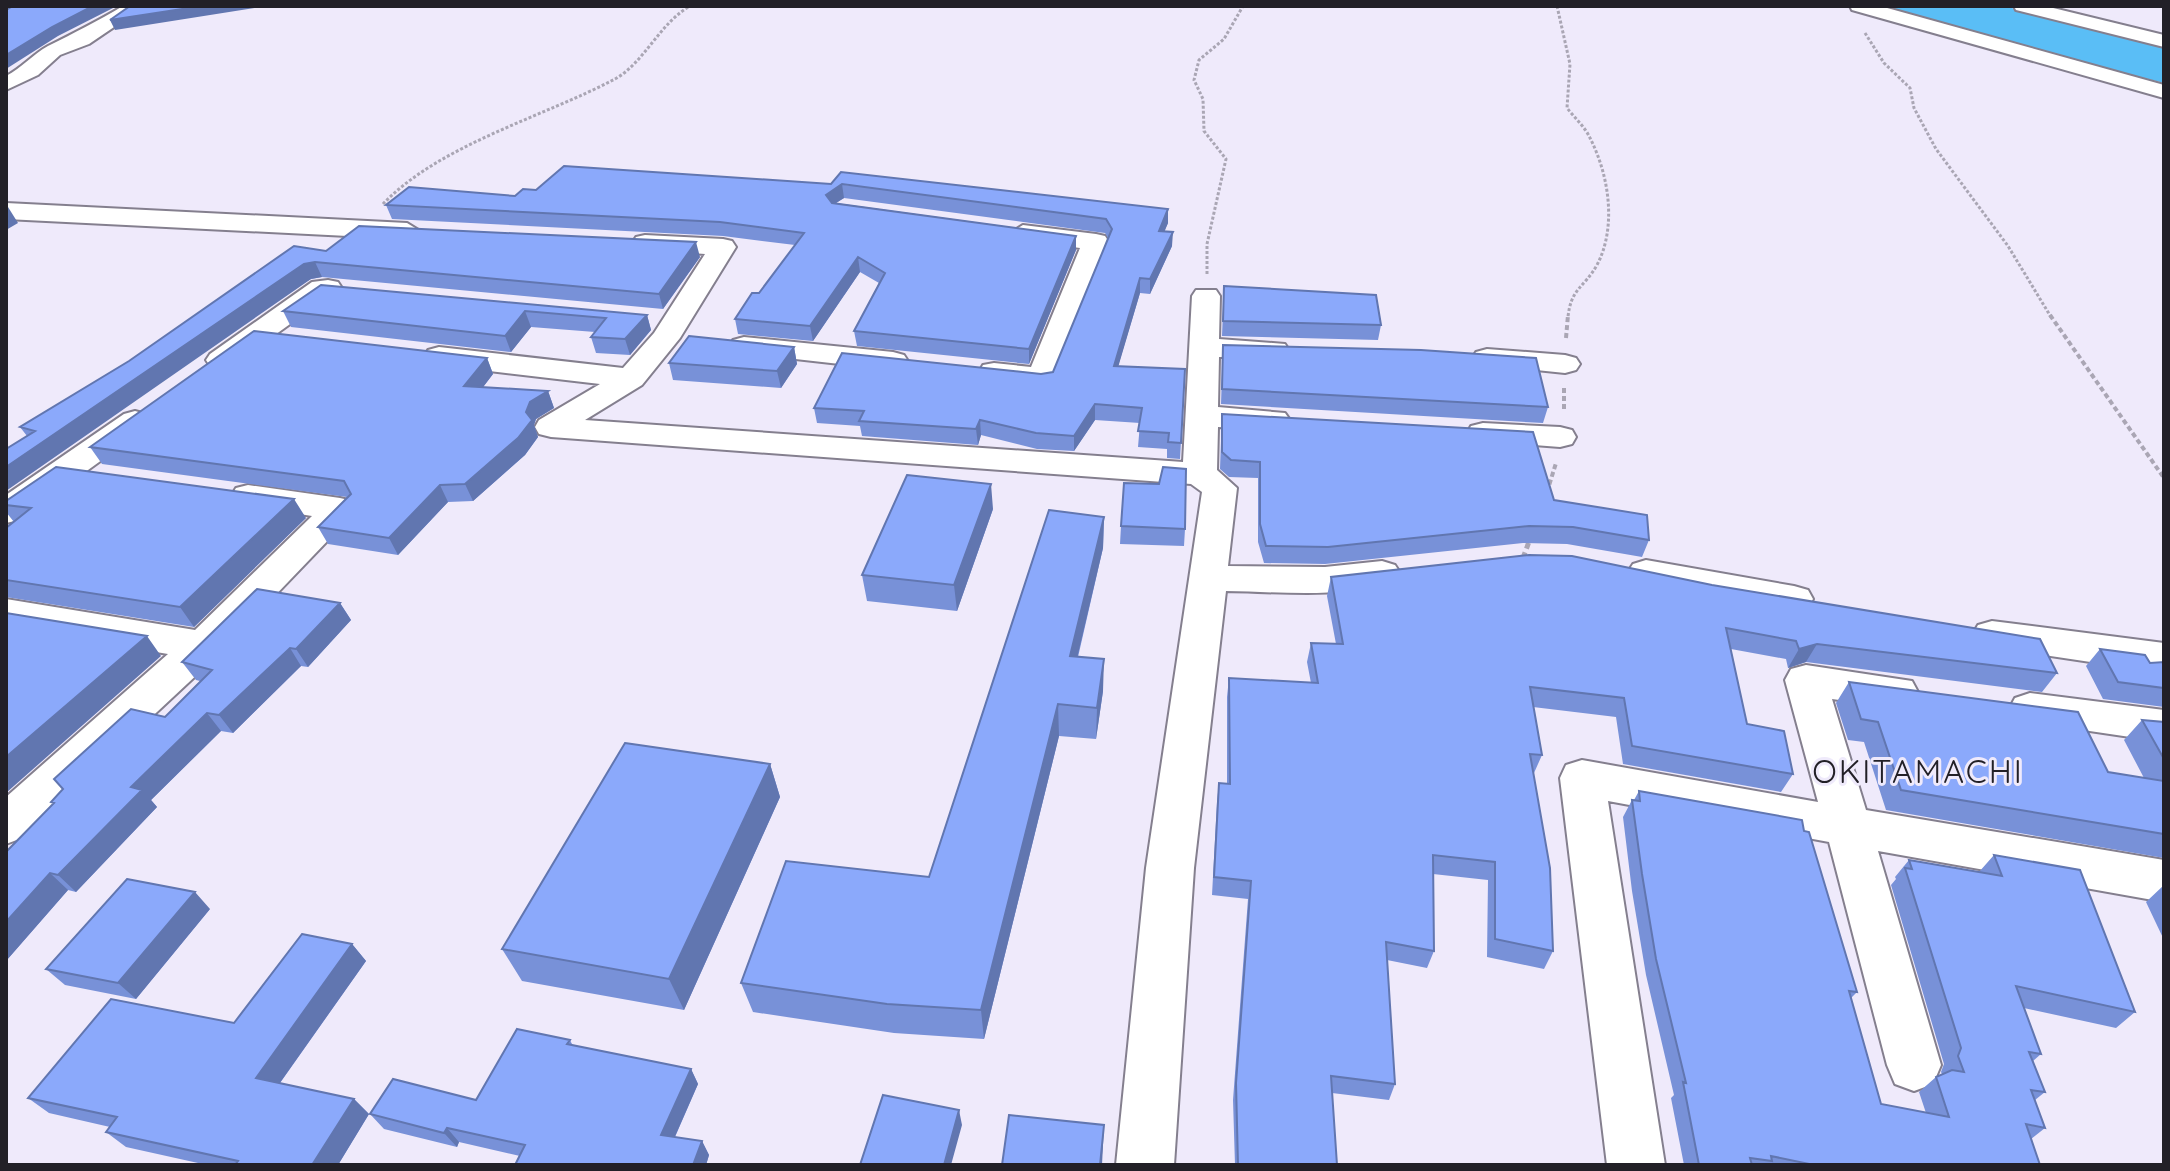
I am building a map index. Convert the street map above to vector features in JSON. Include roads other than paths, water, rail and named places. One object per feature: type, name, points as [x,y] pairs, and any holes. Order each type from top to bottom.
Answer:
[{"type":"street","points":[[6,84],[31,71],[53,51],[82,40],[136,6]]},
{"type":"street","points":[[2023,6],[2164,41]]},
{"type":"street","points":[[1858,14],[2164,92]]},
{"type":"street","points":[[6,211],[430,232]]},
{"type":"street","points":[[964,368],[1042,377],[1096,242],[1002,230]]},
{"type":"street","points":[[615,242],[723,247],[679,332],[631,378],[551,427],[1200,474],[1220,488],[1170,868],[1145,1165]]},
{"type":"street","points":[[192,381],[322,288],[353,290]]},
{"type":"street","points":[[1200,474],[1206,296]]},
{"type":"street","points":[[679,332],[917,364]]},
{"type":"street","points":[[257,335],[304,340]]},
{"type":"street","points":[[1204,348],[1296,350]]},
{"type":"street","points":[[413,353],[631,378]]},
{"type":"street","points":[[1462,356],[1565,364]]},
{"type":"street","points":[[6,512],[153,408]]},
{"type":"street","points":[[1202,416],[1311,423]]},
{"type":"street","points":[[1451,431],[1560,437]]},
{"type":"street","points":[[63,472],[109,478]]},
{"type":"street","points":[[6,825],[203,646],[340,509],[217,492]]},
{"type":"street","points":[[1605,566],[1834,607]]},
{"type":"street","points":[[1210,578],[1325,580],[1416,570]]},
{"type":"street","points":[[6,613],[203,646]]},
{"type":"street","points":[[1958,629],[2050,645],[2164,658]]},
{"type":"street","points":[[1914,1065],[1806,680],[1930,696]]},
{"type":"street","points":[[1993,704],[2164,726]]},
{"type":"street","points":[[1636,1165],[1582,778],[2164,881]]},
{"type":"water","points":[[1881,6],[2004,6],[2164,47],[2164,83],[2019,47]]},
{"type":"district","name":"OKITAMACHI","points":[[1918,771]]}]
